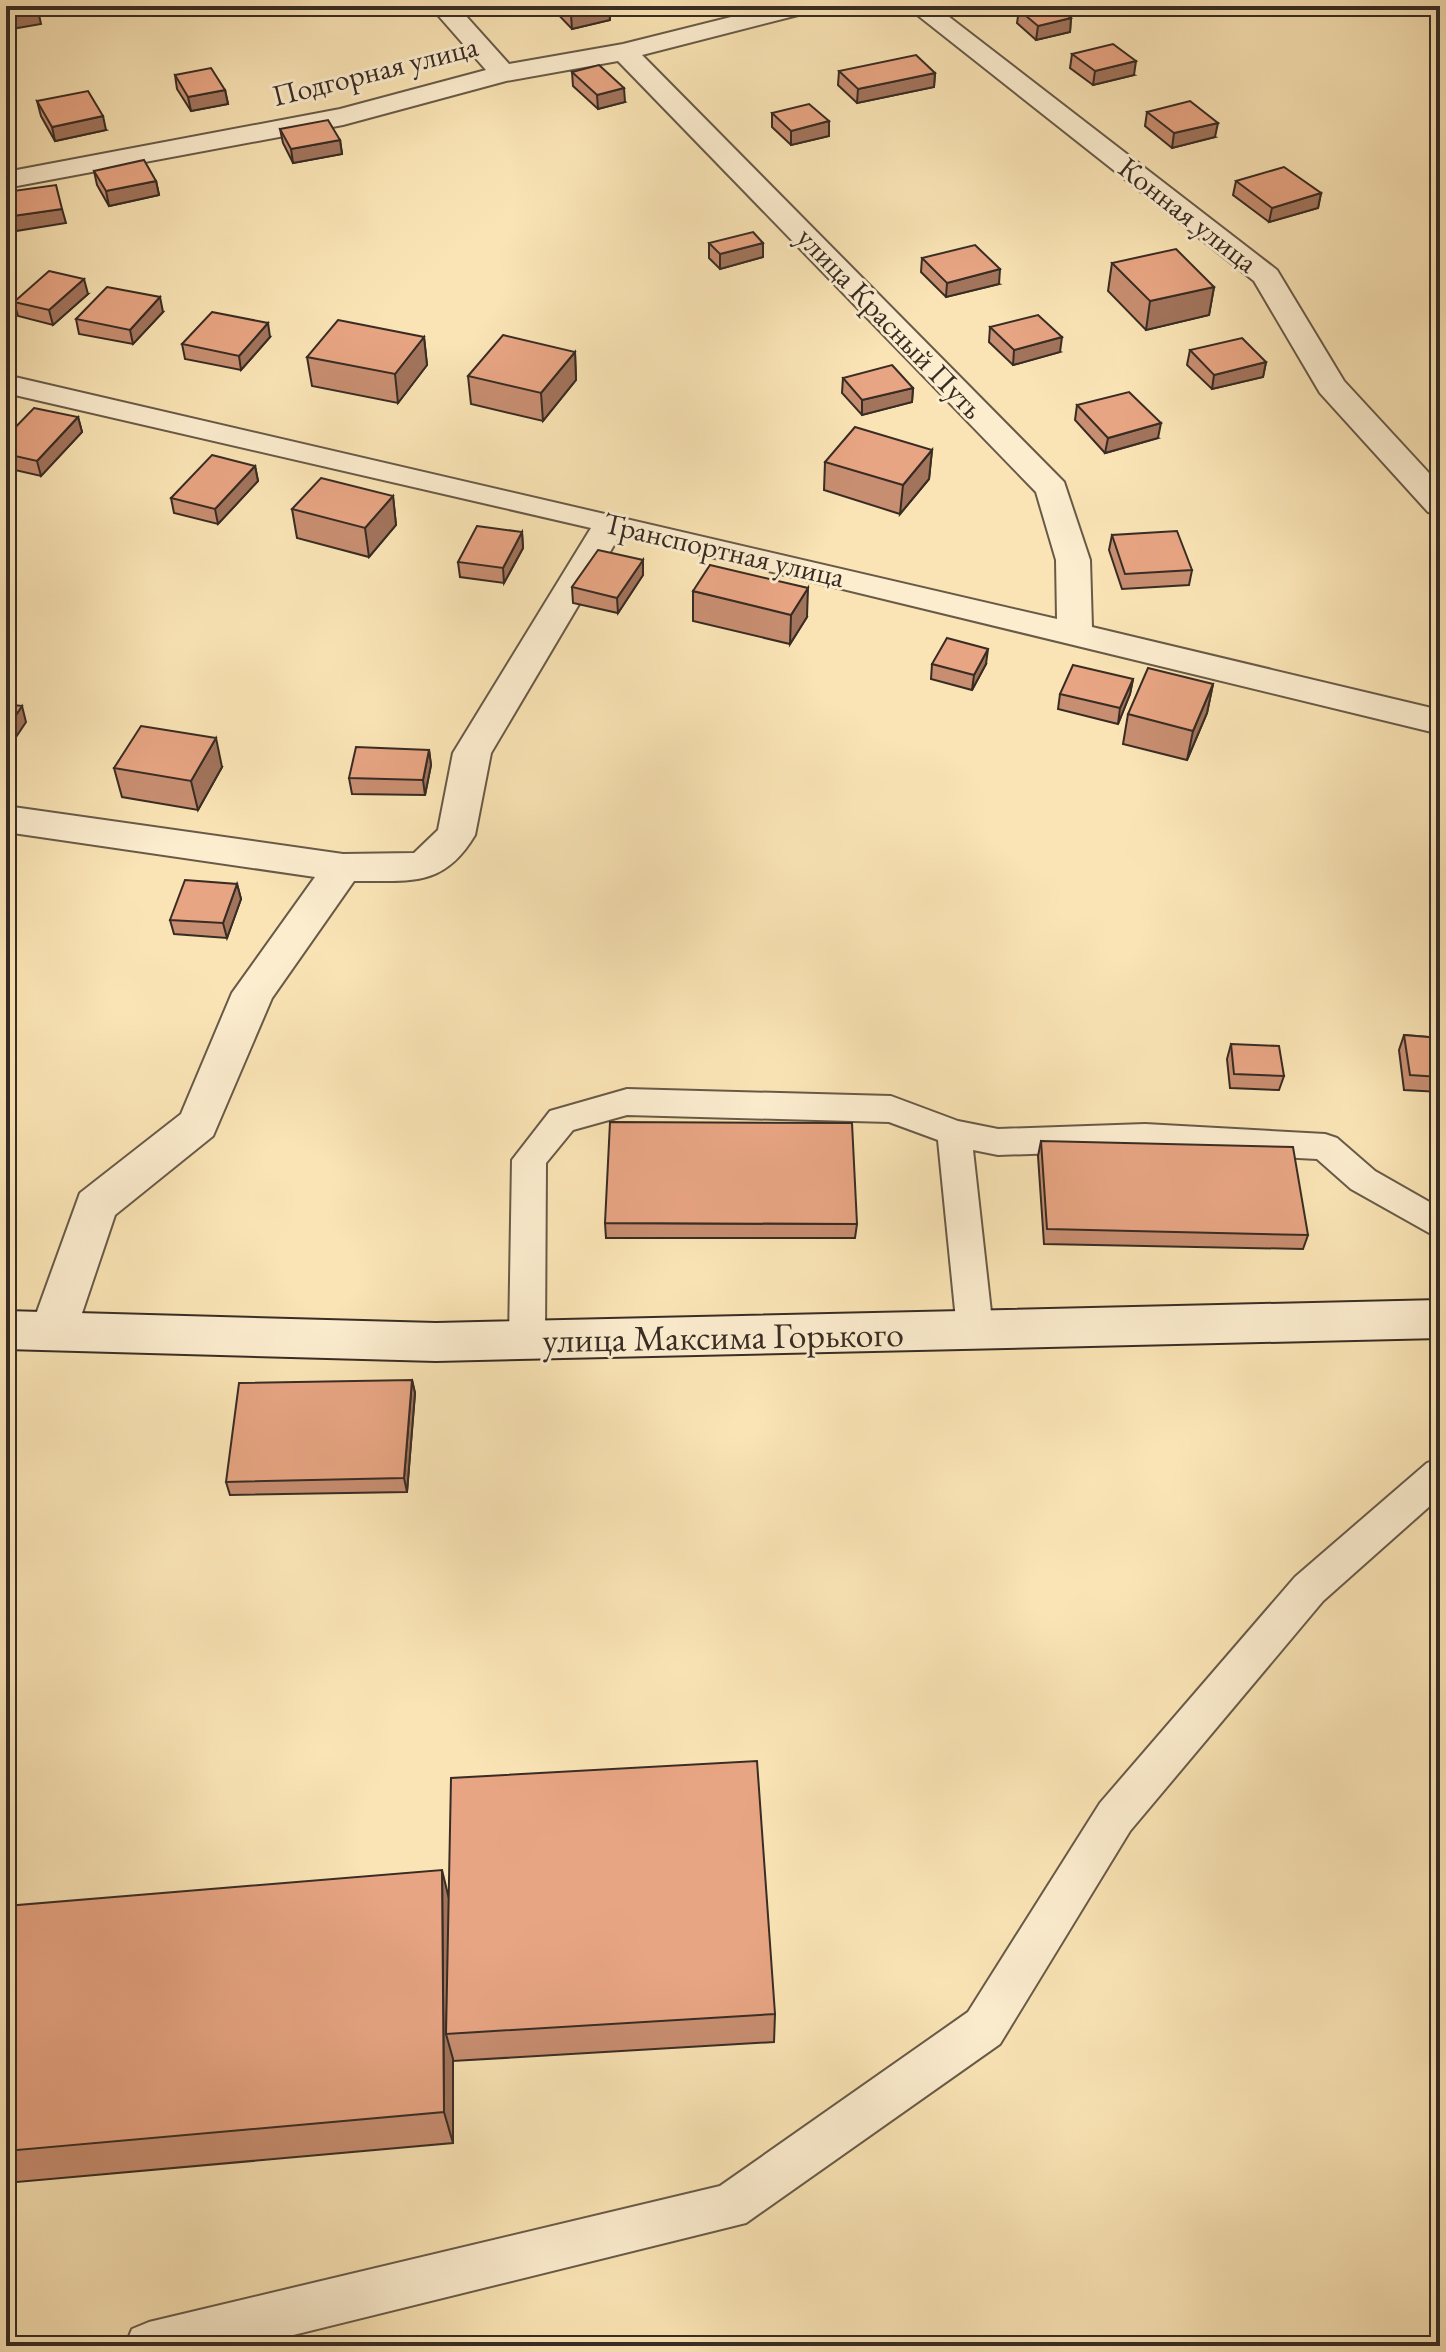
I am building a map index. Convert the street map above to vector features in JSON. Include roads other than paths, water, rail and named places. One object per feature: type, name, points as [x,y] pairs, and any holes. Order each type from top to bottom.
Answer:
[{"type":"street","points":[[443,6],[503,73]]},
{"type":"street","name":"Подгорная улица","points":[[6,180],[343,117],[503,73],[624,52],[805,6]]},
{"type":"street","name":"Конная улица","points":[[919,6],[1266,276],[1331,386],[1440,505]]},
{"type":"street","name":"улица Красный Путь","points":[[624,52],[1052,489],[1073,560],[1075,634]]},
{"type":"street","name":"Транспортная улица","points":[[6,384],[611,523],[1440,722]]},
{"type":"street","points":[[6,819],[343,868],[424,866],[456,835],[472,753],[611,523]]},
{"type":"street","points":[[53,1331],[96,1205],[198,1124],[253,993],[343,868]]},
{"type":"street","name":"улица Максима Горького","points":[[6,1330],[436,1342],[1440,1319]]},
{"type":"lane","points":[[527,1340],[529,1160],[562,1120],[627,1102],[891,1109],[954,1133],[998,1142],[1145,1137],[1325,1147],[1363,1180],[1440,1225]]},
{"type":"lane","points":[[954,1133],[975,1330]]},
{"type":"lane","points":[[149,2346],[730,2207],[984,2028],[1115,1817],[1309,1589],[1440,1474]]}]
